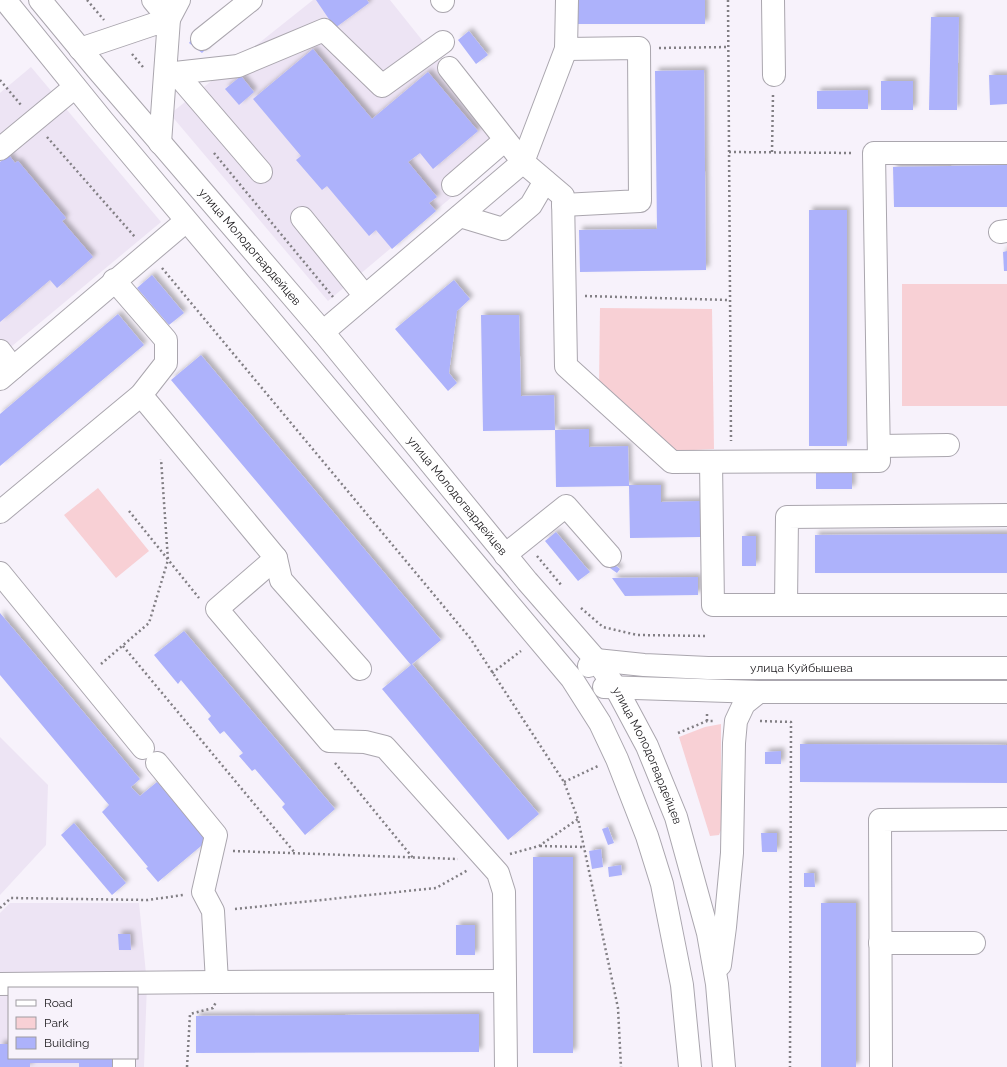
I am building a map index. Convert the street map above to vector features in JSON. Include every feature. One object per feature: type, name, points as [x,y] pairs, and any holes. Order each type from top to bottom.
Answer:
[{"type":"main road","points":[[5,0],[186,221],[572,679],[600,724],[617,758],[647,836],[662,884],[682,985],[690,1067]]},
{"type":"main road","name":"улица Молодогвардейцев","points":[[40,0],[96,68],[323,332],[505,555],[596,660],[616,688],[647,746],[676,817],[708,933],[717,984],[724,1067]]},
{"type":"main road","points":[[153,0],[176,5]]},
{"type":"main road","points":[[202,39],[251,0]]},
{"type":"main road","points":[[323,332],[523,162],[566,49],[567,0]]},
{"type":"main road","points":[[773,0],[774,75]]},
{"type":"main road","points":[[80,49],[118,36],[176,5]]},
{"type":"main road","points":[[160,143],[169,80],[176,5]]},
{"type":"main road","points":[[169,80],[238,66],[324,30],[382,86],[443,42]]},
{"type":"main road","points":[[563,205],[640,201],[639,48],[566,49]]},
{"type":"main road","points":[[0,150],[96,68]]},
{"type":"main road","points":[[450,68],[523,162],[563,196],[566,366],[672,462],[879,461],[874,153],[1007,153]]},
{"type":"main road","points":[[169,80],[261,172]]},
{"type":"main road","points":[[453,185],[505,140]]},
{"type":"main road","points":[[460,216],[503,229],[531,205],[545,181]]},
{"type":"main road","points":[[302,218],[365,296]]},
{"type":"main road","points":[[4,366],[149,253],[186,221]]},
{"type":"main road","points":[[0,512],[141,395],[166,363],[166,340],[114,280]]},
{"type":"main road","points":[[141,395],[276,558],[281,580],[360,670]]},
{"type":"main road","points":[[879,446],[948,445]]},
{"type":"main road","points":[[721,462],[713,605],[1007,605]]},
{"type":"main road","points":[[505,555],[566,506],[610,556]]},
{"type":"main road","points":[[786,604],[786,517],[1007,515]]},
{"type":"main road","points":[[276,558],[217,609],[329,741],[365,742],[385,746],[498,873],[504,892],[506,1067]]},
{"type":"main road","points":[[0,573],[216,835],[203,892],[213,911],[223,982]]},
{"type":"main road","points":[[572,679],[596,660]]},
{"type":"main road","name":"улица Куйбышева","points":[[596,660],[650,666],[708,668],[1007,668]]},
{"type":"main road","name":"улица Куйбышева","points":[[572,679],[616,688],[759,692],[1007,692]]},
{"type":"main road","points":[[717,984],[725,927],[732,853],[734,743],[736,721],[744,704],[759,692]]},
{"type":"main road","points":[[881,1067],[880,820],[1007,819]]},
{"type":"main road","points":[[880,943],[974,943]]},
{"type":"main road","points":[[0,984],[125,986],[223,982],[505,981]]},
{"type":"path","points":[[87,0],[118,36],[169,80]]},
{"type":"path","points":[[721,462],[729,300],[728,0]]},
{"type":"path","points":[[639,48],[728,47]]},
{"type":"path","points":[[772,152],[774,75]]},
{"type":"path","points":[[0,80],[34,122],[149,253],[470,638],[564,782],[578,819],[618,1008],[621,1067]]},
{"type":"path","points":[[210,148],[346,313]]},
{"type":"path","points":[[729,152],[874,153]]},
{"type":"path","points":[[565,296],[729,300]]},
{"type":"path","points":[[85,677],[149,623],[168,560],[161,459]]},
{"type":"path","points":[[524,540],[566,590]]},
{"type":"path","points":[[580,606],[602,627],[637,635],[708,636]]},
{"type":"path","points":[[123,646],[295,854]]},
{"type":"path","points":[[492,673],[522,650]]},
{"type":"path","points":[[707,714],[707,721]]},
{"type":"path","points":[[790,1067],[791,722]]},
{"type":"path","points":[[564,782],[599,766]]},
{"type":"path","points":[[539,846],[578,819]]},
{"type":"path","points":[[213,911],[436,888],[486,860],[539,846],[584,847]]},
{"type":"path","points":[[213,850],[486,860]]},
{"type":"path","points":[[0,908],[11,898],[148,900],[203,892]]},
{"type":"path","points":[[187,1067],[190,1014],[213,1008],[223,982]]},
{"type":"shaded area","points":[[313,0],[390,0],[509,149],[328,301],[170,114]]},
{"type":"shaded area","points":[[31,67],[161,222],[0,356],[0,93]]},
{"type":"shaded area","points":[[0,737],[48,785],[46,845],[0,895]]},
{"type":"shaded area","points":[[10,903],[139,903],[147,984],[144,1067],[0,1067],[0,913]]},
{"type":"green space","points":[[902,284],[1007,284],[1007,406],[902,406]]},
{"type":"green space","points":[[600,308],[712,309],[714,449],[675,451],[599,387]]},
{"type":"green space","points":[[98,488],[149,551],[116,578],[64,515]]},
{"type":"green space","points":[[721,724],[721,830],[719,835],[710,836],[679,737],[705,727]]},
{"type":"building","points":[[316,0],[367,0],[369,3],[335,28]]},
{"type":"building","points":[[569,0],[705,0],[705,24],[569,24]]},
{"type":"building","points":[[931,17],[959,17],[957,110],[929,110]]},
{"type":"building","points":[[469,31],[488,55],[476,64],[458,40]]},
{"type":"building","points":[[193,37],[207,48],[202,53],[189,43]]},
{"type":"building","points":[[313,49],[372,119],[428,72],[478,131],[433,169],[420,153],[408,162],[437,197],[429,203],[436,211],[392,249],[376,230],[369,236],[327,186],[322,190],[296,160],[301,156],[253,99]]},
{"type":"building","points":[[704,70],[706,270],[580,272],[579,230],[657,229],[655,71]]},
{"type":"building","points":[[989,75],[1007,75],[1007,104],[990,105]]},
{"type":"building","points":[[241,76],[254,92],[239,105],[225,89]]},
{"type":"building","points":[[881,81],[913,81],[913,110],[881,110]]},
{"type":"building","points":[[868,90],[868,109],[817,109],[817,91]]},
{"type":"building","points":[[9,155],[15,163],[18,161],[66,218],[62,221],[93,257],[57,288],[50,280],[0,322],[0,162]]},
{"type":"building","points":[[1007,165],[1007,207],[894,207],[893,167]]},
{"type":"building","points":[[809,210],[847,210],[847,446],[809,446]]},
{"type":"building","points":[[1007,251],[1007,271],[1004,271],[1003,252]]},
{"type":"building","points":[[152,275],[184,313],[169,325],[137,288]]},
{"type":"building","points":[[454,280],[470,299],[457,311],[449,373],[457,383],[448,391],[395,329]]},
{"type":"building","points":[[118,314],[144,345],[0,466],[0,414]]},
{"type":"building","points":[[481,315],[519,315],[521,396],[554,395],[555,430],[483,431]]},
{"type":"building","points":[[201,355],[441,640],[412,664],[539,814],[508,840],[382,689],[411,665],[171,380]]},
{"type":"building","points":[[589,429],[589,447],[628,446],[629,485],[661,485],[661,502],[700,501],[701,537],[630,538],[629,486],[556,487],[555,430]]},
{"type":"building","points":[[816,469],[852,469],[852,489],[816,489]]},
{"type":"building","points":[[556,532],[590,572],[578,581],[545,541]]},
{"type":"building","points":[[1007,534],[1007,573],[815,573],[815,535]]},
{"type":"building","points":[[742,536],[756,536],[756,566],[742,566]]},
{"type":"building","points":[[611,562],[620,569],[617,573],[607,566]]},
{"type":"building","points":[[698,577],[698,595],[625,596],[612,578]]},
{"type":"building","points":[[0,613],[140,779],[131,787],[140,796],[157,782],[207,841],[158,882],[146,868],[148,867],[102,812],[109,805],[0,675]]},
{"type":"building","points":[[184,631],[335,809],[305,835],[282,807],[285,804],[255,769],[252,771],[239,756],[243,753],[224,731],[220,734],[208,719],[211,716],[181,680],[178,684],[154,655]]},
{"type":"building","points":[[800,744],[1007,745],[1007,783],[800,782]]},
{"type":"building","points":[[781,751],[781,764],[765,764],[765,752]]},
{"type":"building","points":[[74,823],[126,883],[112,895],[61,835]]},
{"type":"building","points":[[608,827],[614,843],[608,845],[602,829]]},
{"type":"building","points":[[761,833],[777,833],[777,852],[762,852]]},
{"type":"building","points":[[601,849],[603,867],[592,869],[589,851]]},
{"type":"building","points":[[533,857],[573,857],[573,1053],[533,1053]]},
{"type":"building","points":[[621,865],[622,875],[609,877],[608,867]]},
{"type":"building","points":[[804,873],[814,873],[815,887],[804,887]]},
{"type":"building","points":[[821,903],[856,903],[856,1067],[821,1067]]},
{"type":"building","points":[[456,925],[475,925],[475,955],[456,955]]},
{"type":"building","points":[[118,934],[130,934],[131,950],[119,950]]},
{"type":"building","points":[[479,1014],[479,1052],[196,1053],[196,1016]]},
{"type":"building","points":[[0,1044],[8,1044],[8,1059],[118,1059],[118,1067],[79,1067],[79,1063],[30,1063],[30,1067],[0,1067]]}]
